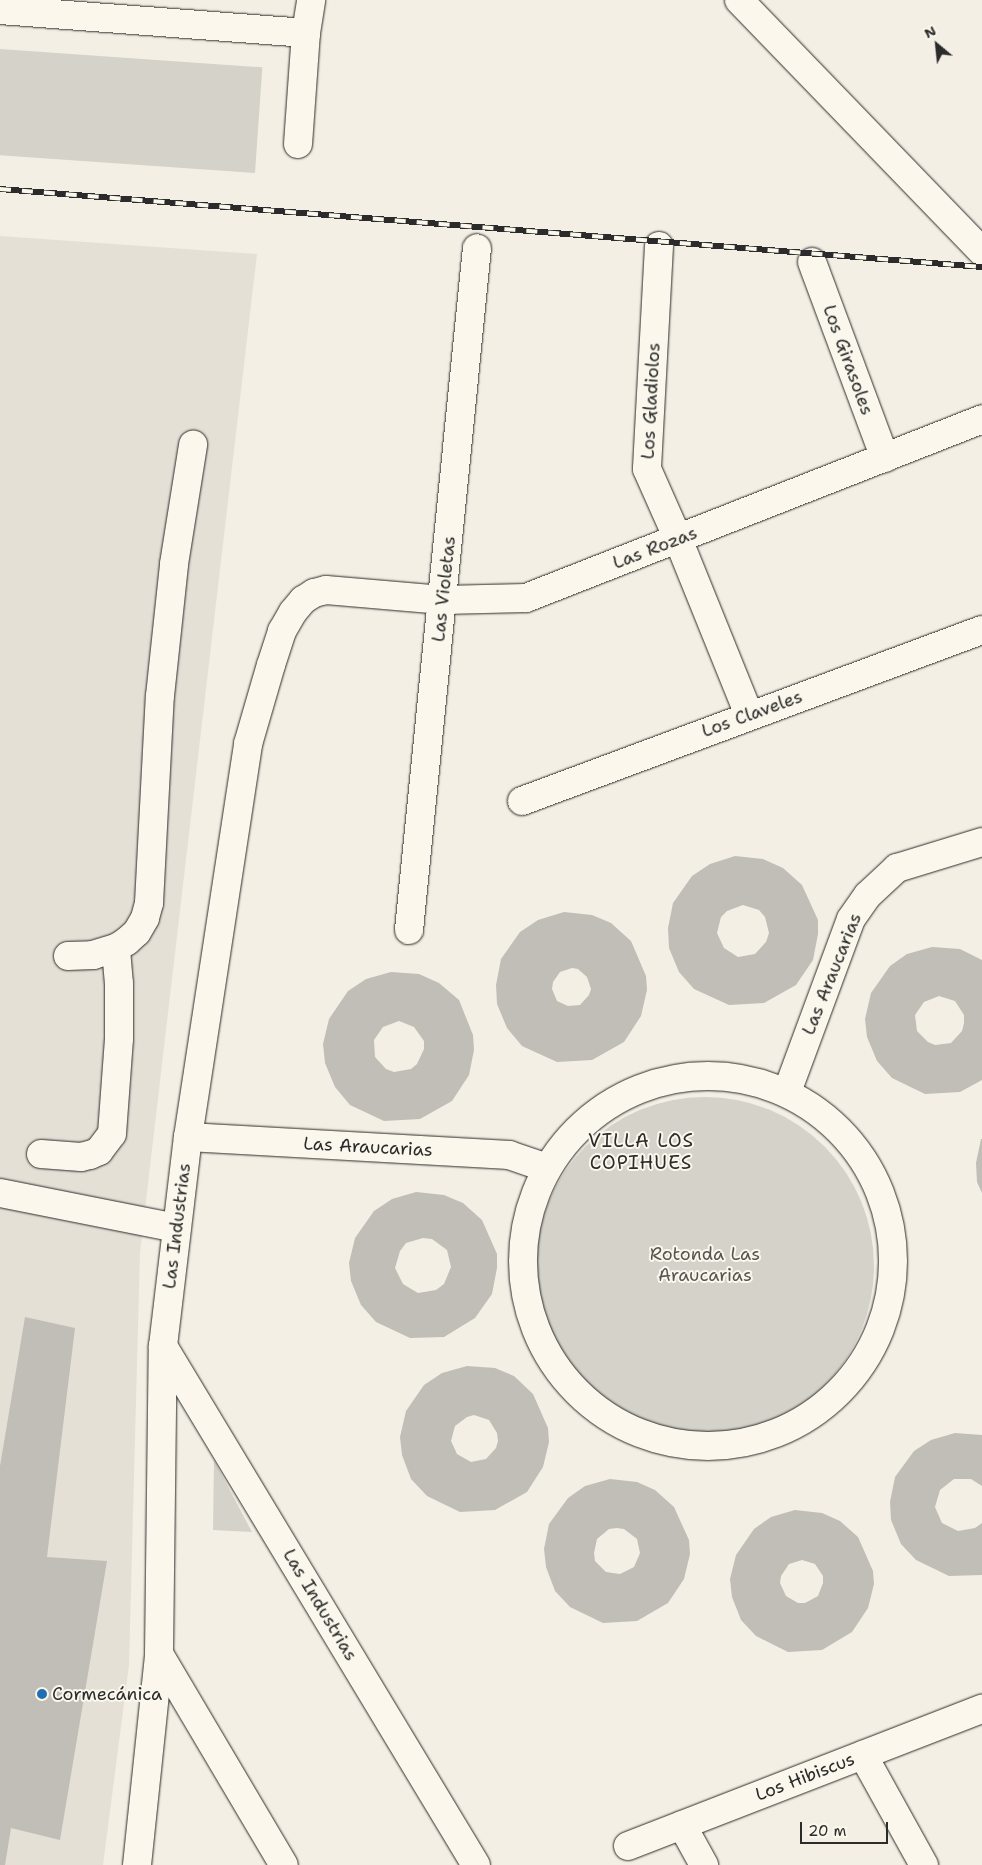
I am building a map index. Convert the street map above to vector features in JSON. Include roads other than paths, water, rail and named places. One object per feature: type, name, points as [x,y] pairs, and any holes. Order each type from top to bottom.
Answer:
[{"type":"street","points":[[298,144],[306,34],[311,0]]},
{"type":"street","points":[[739,0],[982,252]]},
{"type":"street","points":[[0,10],[306,34]]},
{"type":"street","name":"Los Gladiolos","points":[[659,246],[647,469],[678,539],[748,715]]},
{"type":"street","name":"Las Violetas","points":[[409,930],[477,248]]},
{"type":"street","name":"Los Girasoles","points":[[812,262],[885,458]]},
{"type":"street","name":"Las Rozas","points":[[314,593],[326,590],[443,600],[526,598],[982,419]]},
{"type":"street","points":[[68,956],[93,955],[116,948],[137,932],[144,918],[148,903],[160,696],[174,564],[193,444]]},
{"type":"street","name":"Las Industrias","points":[[137,1865],[159,1654],[163,1346],[188,1137],[248,744],[282,632],[293,612],[303,600],[314,593]]},
{"type":"street","name":"Los Claveles","points":[[522,801],[748,715],[982,630]]},
{"type":"street","name":"Las Araucarias","points":[[787,1092],[851,918],[868,895],[897,868],[982,842]]},
{"type":"street","points":[[41,1154],[81,1157],[90,1155],[100,1151],[112,1134],[118,1038],[119,984],[116,948]]},
{"type":"street","points":[[697,1075],[743,1078],[787,1092],[831,1120],[865,1160],[887,1208],[895,1259],[888,1312],[866,1360],[832,1400],[789,1429],[738,1445],[686,1446],[635,1433],[590,1406],[560,1374],[554,1367],[531,1321],[522,1269],[527,1217],[547,1168],[575,1131],[611,1103],[652,1084],[697,1075]]},
{"type":"street","name":"Las Araucarias","points":[[188,1137],[509,1156],[547,1168]]},
{"type":"street","points":[[0,1193],[176,1228]]},
{"type":"street","name":"Las Industrias","points":[[163,1346],[476,1865]]},
{"type":"street","points":[[159,1654],[284,1865]]},
{"type":"street","name":"Los Hibiscus","points":[[628,1846],[982,1709]]},
{"type":"street","points":[[864,1755],[924,1865]]},
{"type":"street","points":[[682,1825],[704,1865]]},
{"type":"railway","points":[[0,189],[982,267]]},
{"type":"place","name":"Cormecánica","points":[[42,1694]]},
{"type":"district","name":"VILLA LOS COPIHUES","points":[[641,1152]]},
{"type":"park label","name":"Rotonda Las Araucarias","points":[[705,1265]]}]
